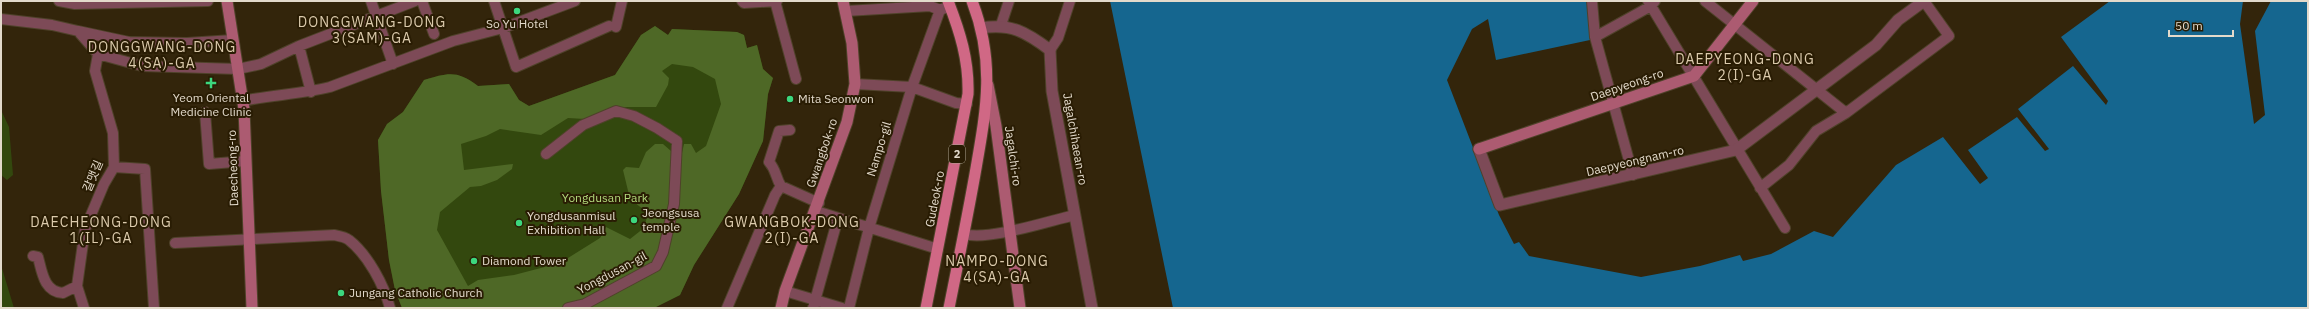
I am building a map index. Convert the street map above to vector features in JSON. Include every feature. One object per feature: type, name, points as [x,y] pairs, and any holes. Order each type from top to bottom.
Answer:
[{"type":"main road","name":"Daecheong-ro","points":[[227,1],[242,101],[252,308]]},
{"type":"main road","name":"2","points":[[949,308],[986,112],[988,84],[986,59],[981,28],[972,1]]},
{"type":"main road","points":[[1694,76],[1753,1]]},
{"type":"main road","name":"Gwangbok-ro","points":[[781,308],[785,291],[847,122],[855,84],[852,43],[845,6]]},
{"type":"main road","name":"Gudeok-ro","points":[[926,308],[967,104],[967,59],[946,6]]},
{"type":"main road","name":"Daepyeong-ro","points":[[1478,149],[1694,76]]},
{"type":"main road","name":"Jagalchi-ro","points":[[988,84],[996,126],[1020,308]]},
{"type":"street","points":[[59,1],[208,1]]},
{"type":"street","points":[[371,1],[393,64]]},
{"type":"street","points":[[78,32],[98,54],[142,66],[238,69],[261,64],[299,46],[415,1]]},
{"type":"street","points":[[422,1],[434,34]]},
{"type":"street","points":[[494,1],[516,67],[612,26],[622,1]]},
{"type":"street","points":[[242,101],[266,96],[311,92],[330,88],[452,41],[503,28],[574,1]]},
{"type":"street","points":[[742,1],[744,3],[776,1],[796,79]]},
{"type":"street","points":[[1001,25],[1009,1]]},
{"type":"street","points":[[981,28],[1001,25],[1028,34],[1050,50],[1058,38],[1070,1]]},
{"type":"street","points":[[1592,1],[1595,37],[1633,175]]},
{"type":"street","points":[[1705,1],[1846,113]]},
{"type":"street","points":[[1760,188],[1789,165],[1816,131],[1846,113],[1949,36],[1924,1]]},
{"type":"street","name":"Daepyeongnam-ro","points":[[1478,149],[1500,205],[1736,150],[1818,91],[1876,45],[1898,20],[1924,1]]},
{"type":"street","points":[[1595,37],[1651,2],[1736,150],[1785,228]]},
{"type":"street","points":[[845,6],[902,4],[946,6]]},
{"type":"street","name":"Nampo-gil","points":[[850,308],[869,228],[912,86],[946,6]]},
{"type":"street","points":[[1,19],[52,25],[78,32],[129,42],[187,43],[233,40]]},
{"type":"street","points":[[299,46],[311,92]]},
{"type":"street","name":"Jagalchihaean-ro","points":[[1050,50],[1052,91],[1092,308]]},
{"type":"street","name":"갈맷길","points":[[84,308],[77,286],[85,229],[104,184],[114,167],[113,133],[95,71],[98,54]]},
{"type":"street","points":[[855,84],[912,86],[956,103],[967,104]]},
{"type":"street","name":"Yongdusan-gil","points":[[546,154],[583,125],[616,111],[634,116],[677,141],[674,204],[663,252],[656,266],[585,304],[568,308]]},
{"type":"street","points":[[205,112],[209,164],[246,161]]},
{"type":"street","points":[[790,130],[778,131],[769,162],[776,171],[777,179],[782,186],[838,218],[938,249]]},
{"type":"street","points":[[114,167],[145,169],[154,308]]},
{"type":"street","points":[[727,308],[775,195],[782,186]]},
{"type":"street","points":[[964,234],[972,237],[999,234],[1009,230],[1075,215]]},
{"type":"street","points":[[814,304],[838,218]]},
{"type":"street","points":[[175,243],[334,235],[348,239],[362,252],[386,294],[390,308]]},
{"type":"street","points":[[33,256],[38,257],[47,284],[51,290],[63,293],[77,286]]},
{"type":"street","points":[[785,291],[814,304],[842,308]]},
{"type":"green space","name":"Yongdusan Park","points":[[655,26],[668,35],[672,29],[737,32],[744,35],[747,48],[757,45],[763,69],[773,78],[768,94],[763,141],[739,194],[694,265],[680,295],[654,308],[402,308],[395,290],[389,260],[381,191],[378,140],[387,124],[403,112],[424,80],[452,74],[464,77],[478,86],[509,84],[519,100],[529,106],[615,75],[641,35]]},
{"type":"green space","name":"Yongdusan Park","points":[[655,26],[668,35],[672,29],[737,32],[744,35],[747,48],[757,45],[763,69],[773,78],[768,94],[763,141],[739,194],[694,265],[680,295],[654,308],[402,308],[395,290],[389,260],[381,191],[378,140],[387,124],[403,112],[424,80],[452,74],[464,77],[478,86],[509,84],[519,100],[529,106],[615,75],[641,35]],"holes":[[[672,64],[693,67],[715,79],[721,104],[706,146],[696,153],[691,144],[684,144],[680,162],[674,164],[671,151],[663,144],[655,144],[646,152],[639,168],[626,167],[623,170],[630,199],[648,213],[644,228],[630,239],[606,227],[600,238],[560,263],[514,275],[478,280],[468,286],[437,230],[440,212],[470,187],[481,186],[497,180],[512,169],[513,164],[464,170],[461,144],[486,136],[500,129],[541,135],[568,118],[585,119],[616,107],[656,107],[668,85],[669,78],[662,71]]]},
{"type":"green space","points":[[1,110],[9,127],[13,175],[7,180],[1,175]]},
{"type":"green space","points":[[1,265],[14,308],[1,308]]},
{"type":"water","points":[[1110,1],[1587,1],[1590,40],[1496,60],[1488,19],[1472,29],[1447,80],[1499,215],[1514,244],[1519,242],[1529,256],[1641,277],[1700,266],[1740,255],[1743,261],[1771,254],[1814,231],[1833,237],[1896,165],[1943,137],[1980,184],[1988,178],[1968,150],[2017,117],[2045,151],[2049,149],[2018,109],[2073,66],[2106,105],[2108,101],[2061,37],[2110,1],[2243,1],[2240,24],[2254,124],[2265,115],[2255,31],[2271,1],[2308,1],[2308,308],[1173,308]]},
{"type":"place","name":"So Yu Hotel","points":[[517,11]]},
{"type":"place","name":"Yeom Oriental Medicine Clinic","points":[[211,83]]},
{"type":"place","name":"Mita Seonwon","points":[[790,99]]},
{"type":"place","name":"Jeongsusa temple","points":[[634,220]]},
{"type":"place","name":"Yongdusanmisul Exhibition Hall","points":[[519,223]]},
{"type":"place","name":"Diamond Tower","points":[[474,261]]},
{"type":"place","name":"Jungang Catholic Church","points":[[341,293]]},
{"type":"district","name":"DONGGWANG-DONG 3(SAM)-GA","points":[[372,30]]},
{"type":"district","name":"DONGGWANG-DONG 4(SA)-GA","points":[[162,56]]},
{"type":"district","name":"DAEPYEONG-DONG 2(I)-GA","points":[[1745,68]]},
{"type":"district","name":"DAECHEONG-DONG 1(IL)-GA","points":[[101,230]]},
{"type":"district","name":"GWANGBOK-DONG 2(I)-GA","points":[[792,230]]},
{"type":"district","name":"NAMPO-DONG 4(SA)-GA","points":[[997,270]]}]
